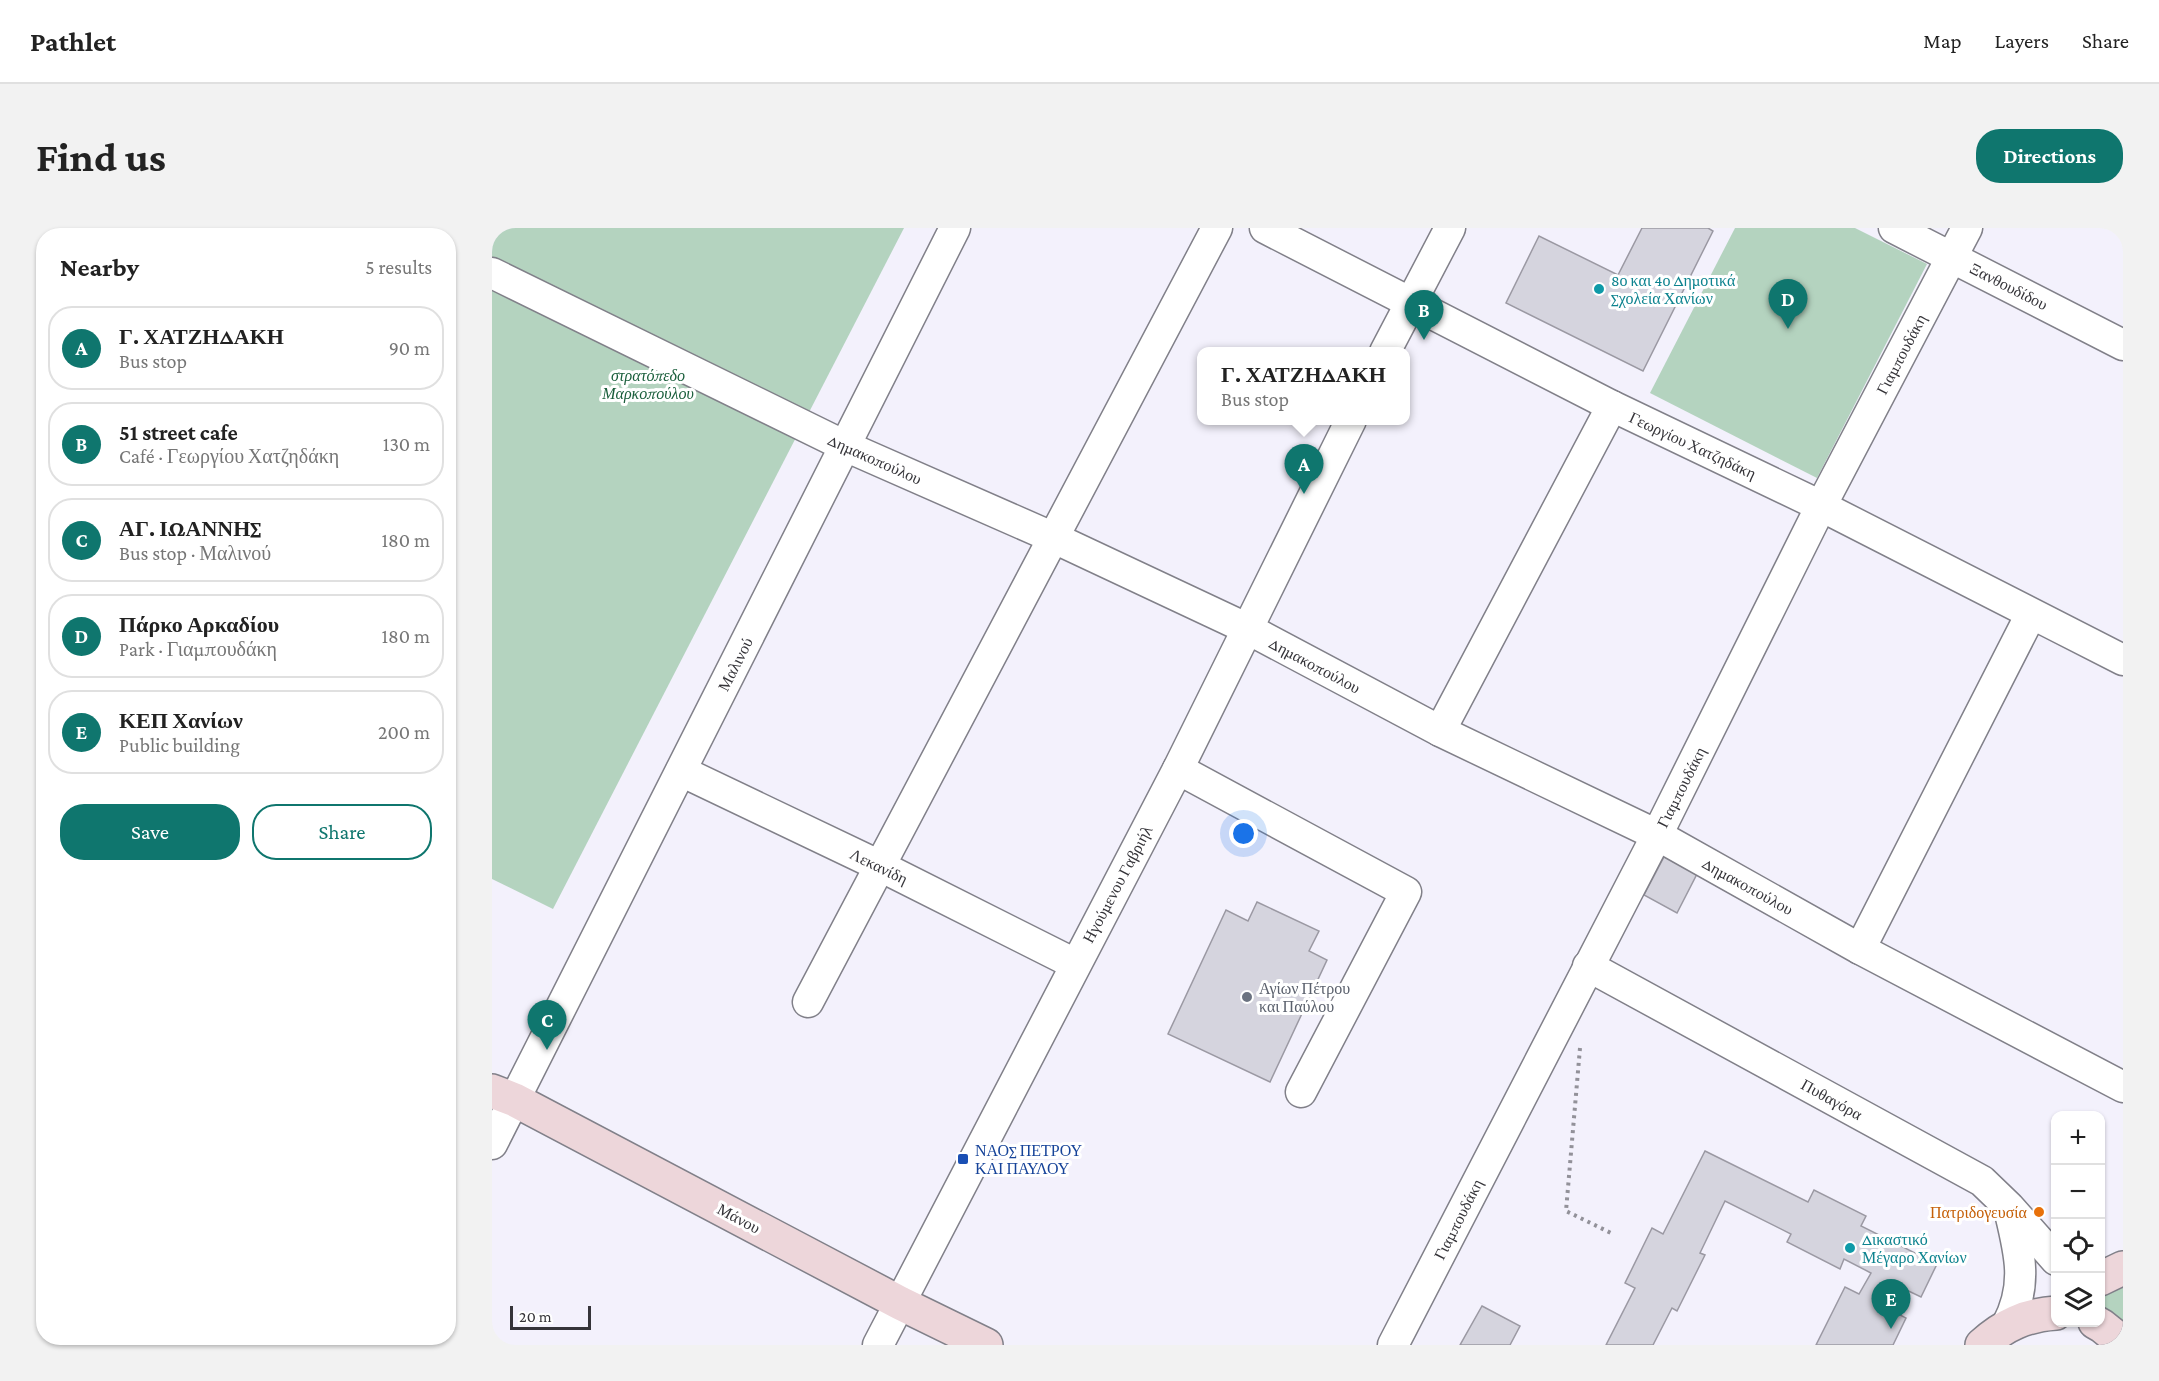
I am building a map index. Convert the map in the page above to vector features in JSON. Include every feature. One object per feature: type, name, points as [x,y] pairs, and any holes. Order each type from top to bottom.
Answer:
[{"type":"street","name":"Μαλινού","points":[[492,1144],[504,1095],[681,771],[955,228]]},
{"type":"street","points":[[808,1002],[1217,228]]},
{"type":"street","name":"Γεωργίου Χατζηδάκη","points":[[1265,228],[1612,406],[1821,506],[2123,660]]},
{"type":"street","points":[[1387,347],[1450,228]]},
{"type":"street","name":"Ξανθουδίδου","points":[[1894,228],[2123,345]]},
{"type":"street","name":"Γιαμπουδάκη","points":[[1393,1345],[1587,966],[1657,835],[1821,506],[1967,228]]},
{"type":"street","name":"Δημακοπούλου","points":[[492,273],[845,446],[1052,537],[1248,629],[1440,731],[1657,835],[1860,949],[2123,1087]]},
{"type":"street","points":[[1440,731],[1612,406]]},
{"type":"street","name":"Ηγούμενου Γαβριήλ","points":[[878,1345],[1178,769],[1349,425]]},
{"type":"street","points":[[1860,949],[2031,614]]},
{"type":"street","points":[[1178,769],[1406,892],[1301,1092]]},
{"type":"street","name":"Λεκανίδη","points":[[681,771],[880,866],[1075,964]]},
{"type":"street","name":"Πυθαγόρα","points":[[1587,966],[1982,1181],[2009,1207],[2051,1255]]},
{"type":"street","name":"Μάνου","points":[[504,1095],[900,1303],[986,1345]]},
{"type":"street","points":[[2007,1325],[2018,1300],[2021,1273],[2020,1255],[2009,1207]]},
{"type":"street","points":[[2105,1277],[2123,1268]]},
{"type":"street","points":[[1982,1345],[1996,1331],[2016,1320],[2049,1310]]},
{"type":"street","points":[[2103,1327],[2123,1343]]},
{"type":"path","points":[[1580,1048],[1566,1210],[1613,1234]]},
{"type":"green space","name":"στρατόπεδο Μαρκοπούλου","points":[[492,228],[904,228],[553,909],[492,879]]},
{"type":"green space","points":[[1735,228],[1855,228],[1927,264],[1817,478],[1650,393]]},
{"type":"green space","points":[[2123,1283],[2123,1323],[2105,1312],[2105,1291]]},
{"type":"building","name":"8ο και 4ο Δημοτικά Σχολεία Χανίων","points":[[1642,228],[1708,228],[1713,231],[1643,371],[1506,303],[1539,236],[1618,275]]},
{"type":"building","points":[[1665,855],[1699,870],[1677,913],[1644,895]]},
{"type":"building","name":"Αγίων Πέτρου και Παύλου","points":[[1257,902],[1319,931],[1309,951],[1327,960],[1270,1082],[1168,1034],[1226,910],[1248,921]]},
{"type":"building","name":"Δικαστικό Μέγαρο Χανίων","points":[[1705,1151],[1808,1202],[1814,1190],[1866,1216],[1861,1226],[1937,1264],[1921,1297],[1894,1284],[1883,1306],[1906,1318],[1893,1345],[1816,1345],[1845,1287],[1859,1294],[1871,1273],[1844,1259],[1840,1269],[1787,1242],[1791,1234],[1725,1201],[1700,1253],[1705,1255],[1677,1311],[1672,1308],[1653,1345],[1606,1345],[1635,1288],[1625,1283],[1652,1228],[1663,1234]]},
{"type":"building","points":[[1482,1306],[1520,1326],[1510,1345],[1460,1345]]},
{"type":"place","name":"8ο και 4ο Δημοτικά Σχολεία Χανίων","points":[[1599,289]]},
{"type":"place","name":"Πάρκο Αρκαδίου","points":[[1788,329]]},
{"type":"place","name":"51 street cafe","points":[[1424,340]]},
{"type":"place","name":"Γ. ΧΑΤΖΗΔΑΚΗ","points":[[1304,494]]},
{"type":"place","name":"Αγίων Πέτρου και Παύλου","points":[[1247,997]]},
{"type":"place","name":"ΑΓ. ΙΩΑΝΝΗΣ","points":[[547,1050]]},
{"type":"place","name":"ΝΑΟΣ ΠΕΤΡΟΥ ΚΑΙ ΠΑΥΛΟΥ","points":[[963,1159]]},
{"type":"place","name":"Πατριδογευσία","points":[[2039,1212]]},
{"type":"place","name":"Δικαστικό Μέγαρο Χανίων","points":[[1850,1248]]},
{"type":"place","name":"ΚΕΠ Χανίων","points":[[1891,1329]]}]
